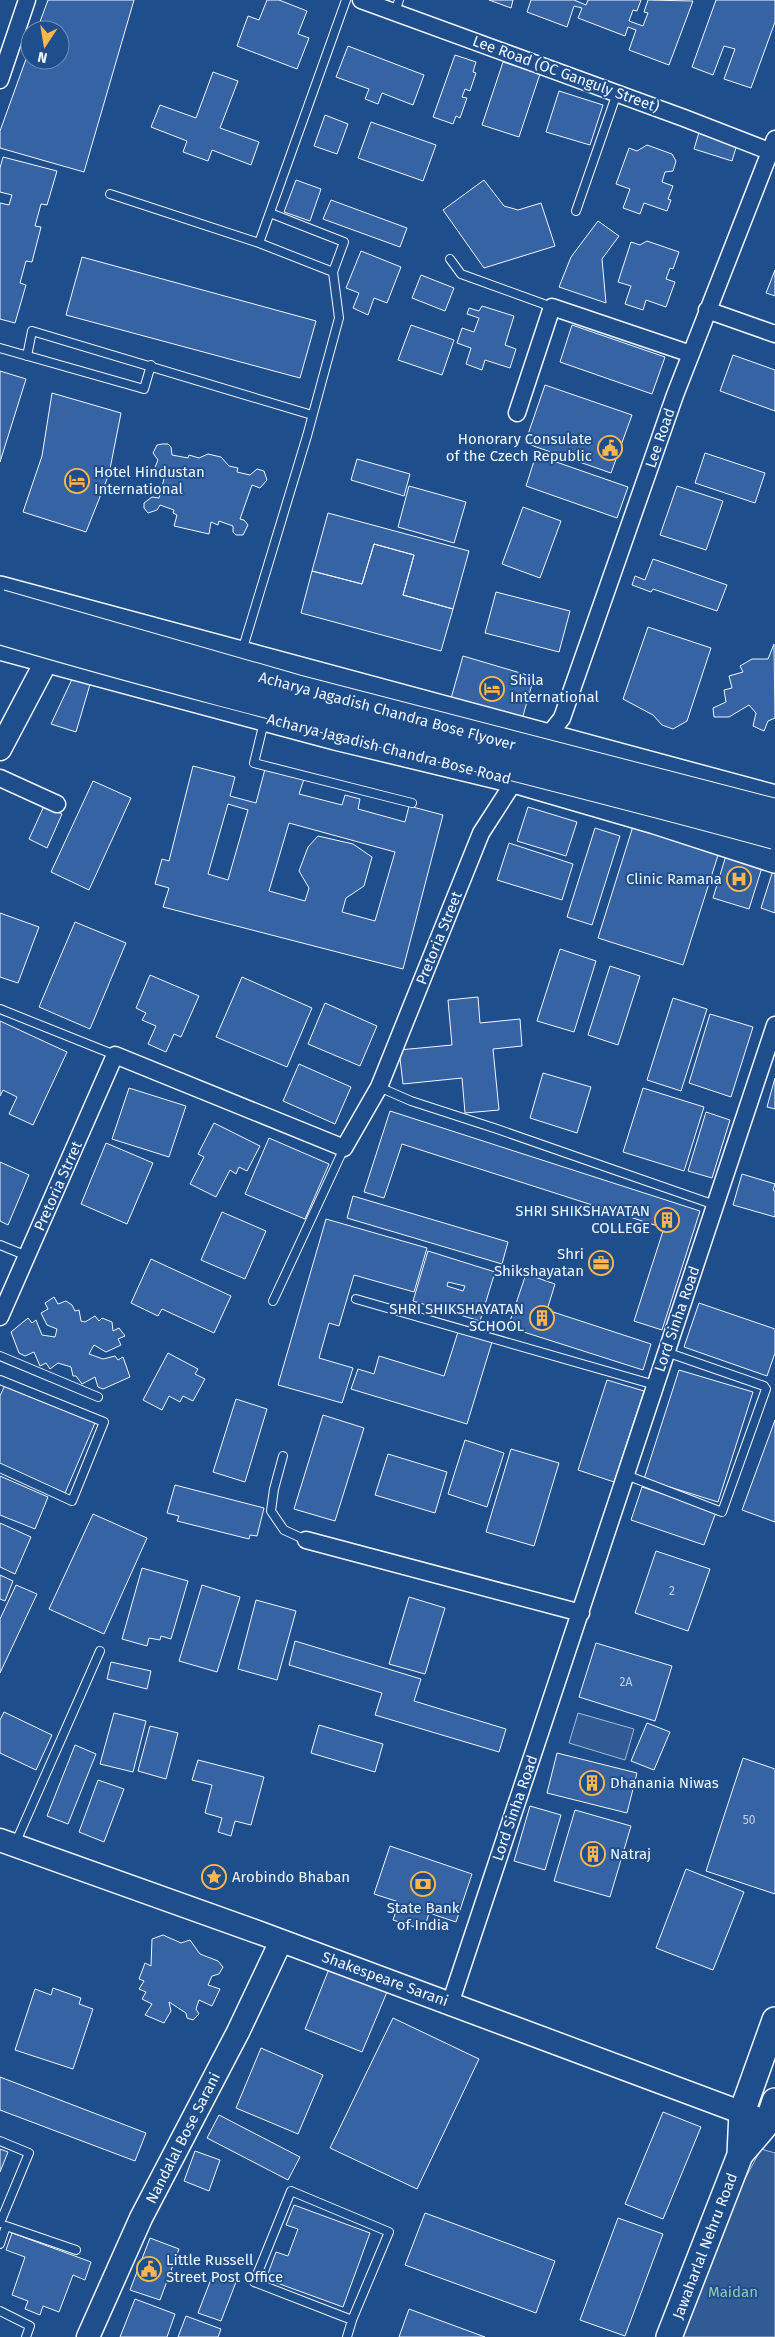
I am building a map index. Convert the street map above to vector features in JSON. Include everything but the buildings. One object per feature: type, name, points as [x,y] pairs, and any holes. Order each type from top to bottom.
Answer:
[{"type":"highway","name":"Acharya Jagadish Chandra Bose Flyover","points":[[0,604],[296,688],[775,813]]},
{"type":"highway","name":"Acharya Jagadish Chandra Bose Flyover","points":[[0,630],[340,724],[634,797],[775,836]]},
{"type":"main road","points":[[0,589],[775,798]]},
{"type":"main road","points":[[0,750],[46,660],[65,608]]},
{"type":"main road","name":"Acharya Jagadish Chandra Bose Road","points":[[0,648],[265,719],[514,780],[775,860]]},
{"type":"main road","name":"Shakespeare Sarani","points":[[7,1843],[281,1941],[742,2112],[773,2116]]},
{"type":"main road","name":"Nandalal Bose Sarani","points":[[88,2337],[141,2218],[238,2032],[281,1941]]},
{"type":"main road","name":"Jawaharlal Nehru Road","points":[[669,2337],[740,2155],[742,2112],[775,2020]]},
{"type":"main road","name":"Jawaharlal Nehru Road","points":[[740,2155],[773,2116]]},
{"type":"street","points":[[0,80],[28,0]]},
{"type":"street","name":"Lee Road (OC Ganguly Street)","points":[[361,0],[397,6],[617,93],[772,146]]},
{"type":"street","name":"Lee Road","points":[[547,737],[562,718],[707,310],[772,146]]},
{"type":"street","points":[[517,413],[552,307],[691,354]]},
{"type":"street","points":[[707,310],[775,334]]},
{"type":"street","name":"Pretoria Street","points":[[344,1148],[379,1087],[481,833],[514,780],[547,737]]},
{"type":"street","points":[[0,778],[57,804]]},
{"type":"street","name":"Lord Sinha Road","points":[[450,2004],[775,1026]]},
{"type":"street","points":[[115,1055],[344,1148]]},
{"type":"street","name":"Pretoria Strret","points":[[0,1317],[115,1055]]},
{"type":"street","points":[[306,1540],[581,1613]]},
{"type":"lane","points":[[258,243],[346,0]]},
{"type":"lane","points":[[576,211],[617,93]]},
{"type":"lane","points":[[110,194],[258,243],[333,272]]},
{"type":"lane","points":[[241,653],[339,318],[333,272],[344,242],[270,213]]},
{"type":"lane","points":[[450,259],[461,274],[552,307]]},
{"type":"lane","points":[[27,356],[32,331],[312,415]]},
{"type":"lane","points":[[0,348],[144,389],[151,366]]},
{"type":"lane","points":[[265,719],[254,764],[412,803]]},
{"type":"lane","points":[[0,1009],[115,1055]]},
{"type":"lane","points":[[379,1087],[411,1101],[715,1205]]},
{"type":"lane","points":[[273,1301],[344,1148]]},
{"type":"lane","points":[[0,1245],[27,1256]]},
{"type":"lane","points":[[356,1299],[655,1385]]},
{"type":"lane","points":[[626,1475],[722,1512],[766,1389],[764,1386],[666,1352]]},
{"type":"lane","points":[[0,1356],[98,1397]]},
{"type":"lane","points":[[0,1380],[104,1422],[72,1501],[0,1468]]},
{"type":"lane","points":[[283,1456],[274,1489],[271,1511],[284,1530],[306,1540]]},
{"type":"lane","points":[[7,1843],[100,1651]]},
{"type":"lane","points":[[0,2142],[29,2153],[0,2223]]},
{"type":"lane","points":[[347,2337],[354,2315],[389,2232],[291,2191],[254,2282],[352,2320],[354,2315]]},
{"type":"lane","points":[[0,2244],[6,2226],[76,2250]]},
{"type":"lane","points":[[0,2311],[30,2326],[26,2337]]},
{"type":"shaded area","points":[[578,1713],[634,1729],[625,1760],[569,1743]]},
{"type":"shaded area","name":"Maidan","points":[[761,2149],[775,2153],[775,2337],[672,2337],[694,2275]]},
{"type":"place","name":"Honorary Consulate of the Czech Republic","points":[[610,448]]},
{"type":"place","name":"Hotel Hindustan International","points":[[77,481]]},
{"type":"place","name":"Shila International","points":[[492,689]]},
{"type":"place","name":"Clinic Ramana","points":[[739,879]]},
{"type":"place","name":"SHRI SHIKSHAYATAN COLLEGE","points":[[667,1220]]},
{"type":"place","name":"Shri Shikshayatan","points":[[601,1263]]},
{"type":"place","name":"SHRI SHIKSHAYATAN SCHOOL","points":[[542,1318]]},
{"type":"place","name":"Dhanania Niwas","points":[[592,1783]]},
{"type":"place","name":"Natraj","points":[[593,1854]]},
{"type":"place","name":"Arobindo Bhaban","points":[[214,1877]]},
{"type":"place","name":"State Bank of India","points":[[423,1884]]},
{"type":"place","name":"Little Russell Street Post Office","points":[[149,2269]]}]
